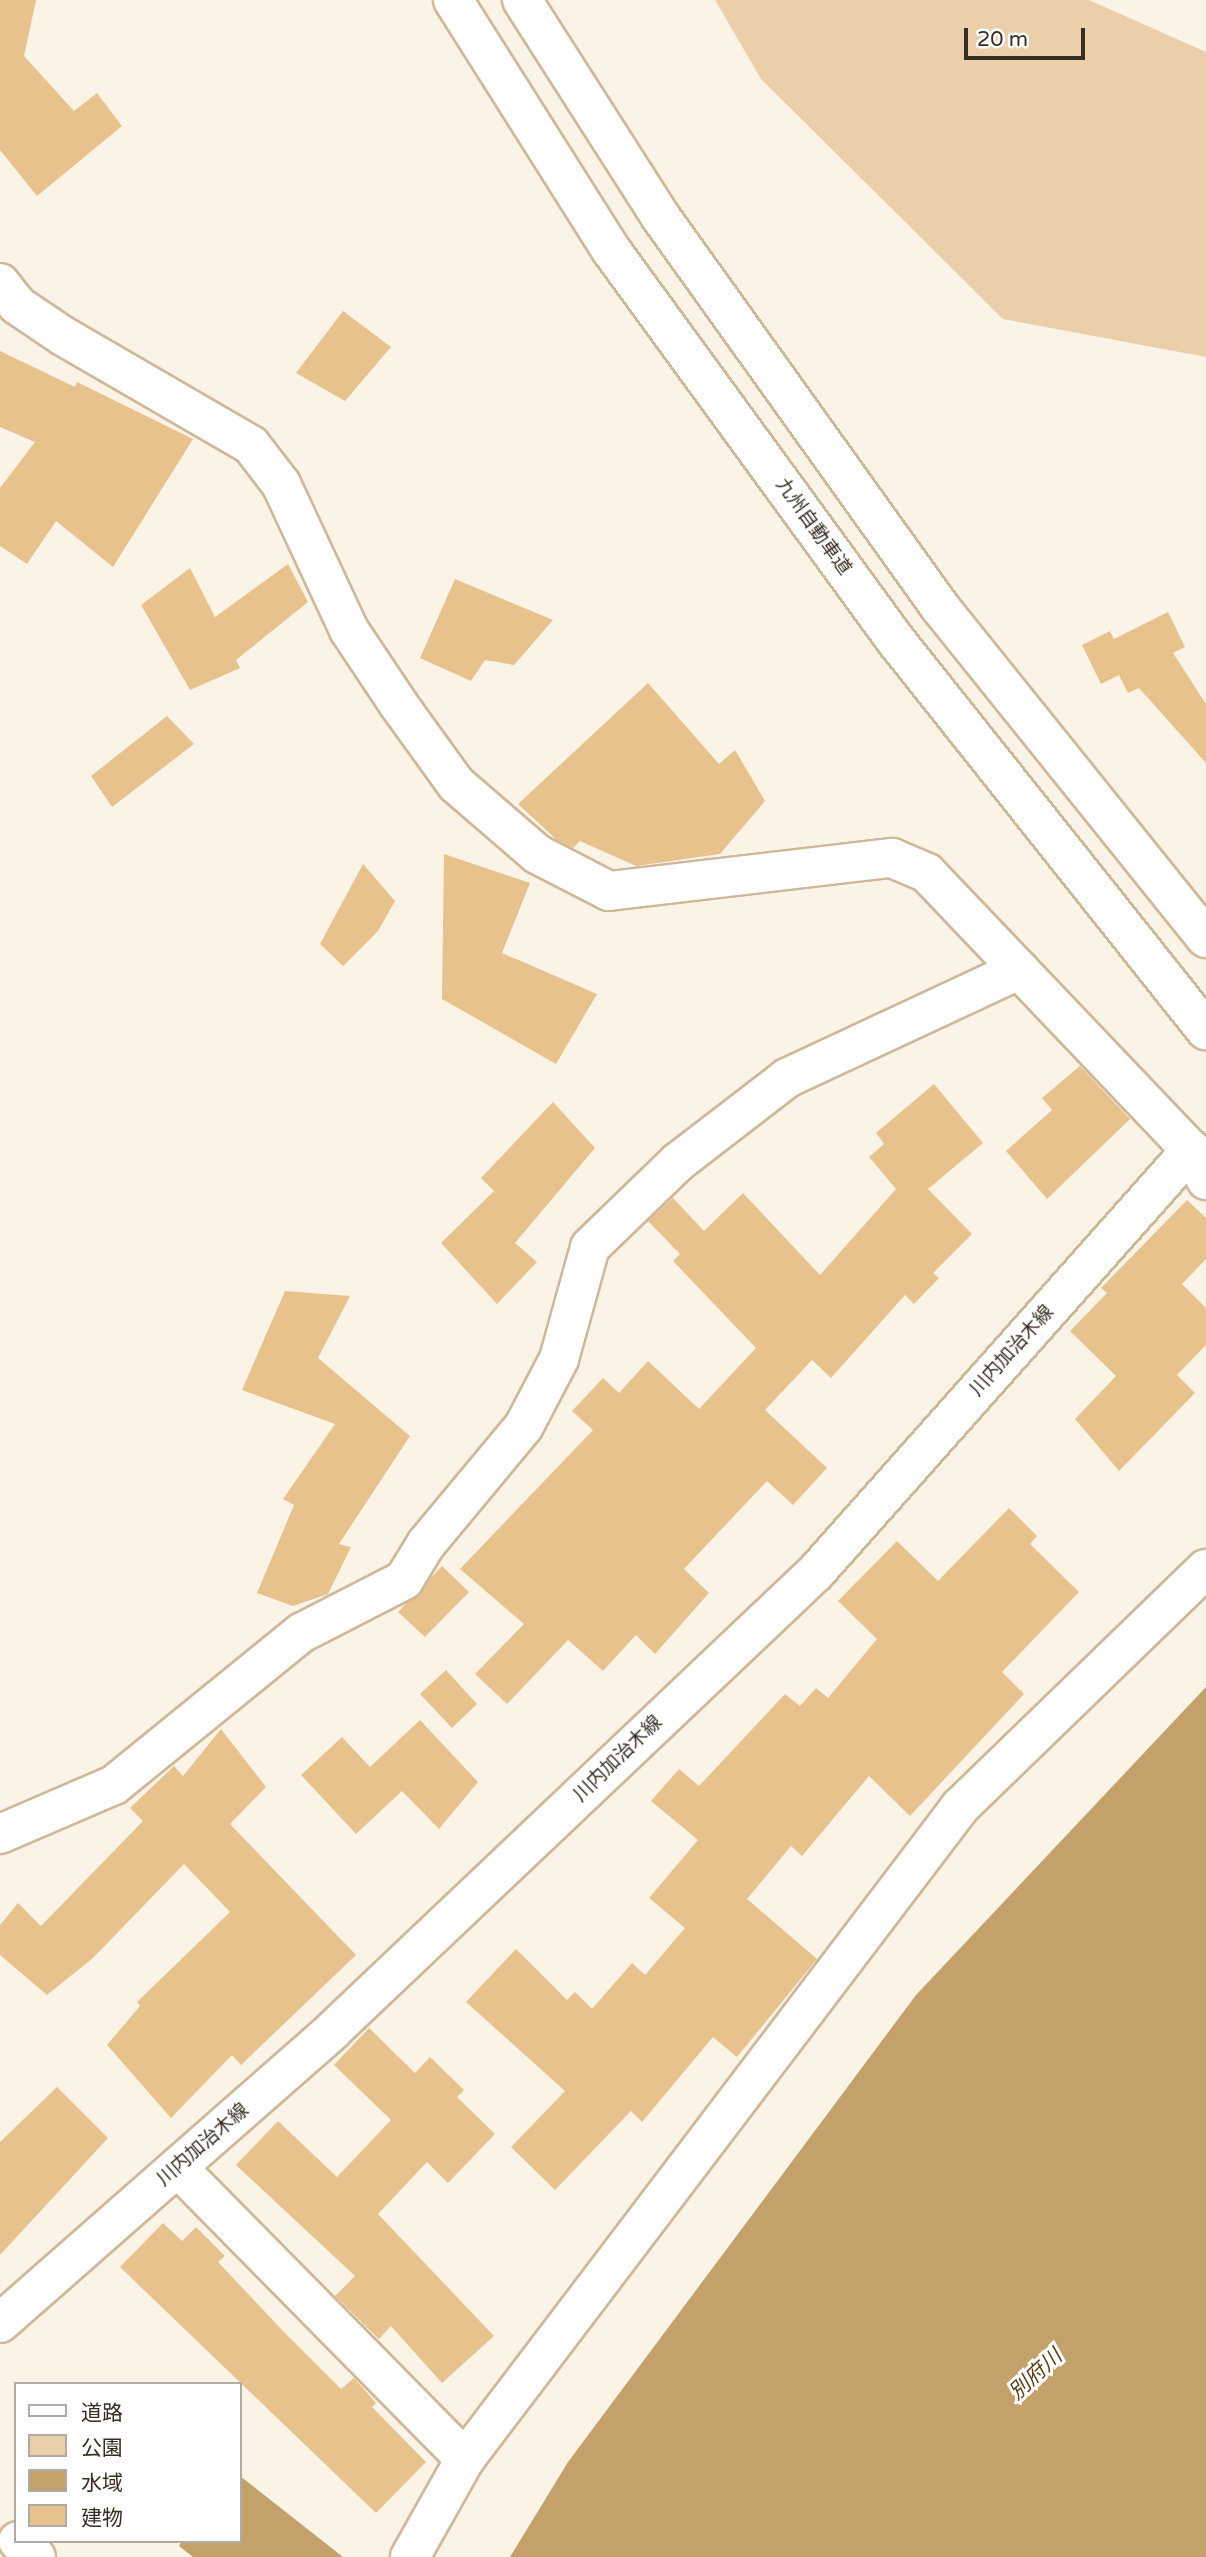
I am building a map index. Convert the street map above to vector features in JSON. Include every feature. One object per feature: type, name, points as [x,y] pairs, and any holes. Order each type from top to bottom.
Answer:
[{"type":"main road","name":"九州自動車道","points":[[453,0],[611,250],[881,620],[1206,1030]]},
{"type":"main road","points":[[522,0],[660,216],[939,606],[1206,938]]},
{"type":"main road","points":[[0,283],[17,305],[64,336],[251,445],[281,484],[349,629],[399,705],[456,783],[537,854],[609,891],[892,858],[927,873],[1198,1165]]},
{"type":"main road","points":[[0,1834],[114,1785],[301,1633],[404,1580],[426,1544],[524,1426],[559,1359],[590,1247],[678,1162],[787,1078],[1019,970]]},
{"type":"main road","name":"川内加治木線","points":[[0,2323],[333,2031],[816,1572],[1198,1165]]},
{"type":"main road","points":[[410,2557],[465,2459],[960,1807],[1206,1569]]},
{"type":"main road","points":[[178,2168],[465,2459]]},
{"type":"main road","points":[[0,2525],[14,2537]]},
{"type":"main road","points":[[20,2543],[36,2557]]},
{"type":"green space","points":[[715,0],[1089,0],[1206,52],[1206,357],[1003,319],[761,79]]},
{"type":"water","name":"別府川","points":[[1206,1687],[1206,2557],[510,2557],[568,2462],[916,1995]]},
{"type":"water","points":[[242,2478],[343,2557],[193,2557],[179,2546],[181,2543],[242,2543]]},
{"type":"building","points":[[0,0],[36,0],[24,56],[74,111],[97,93],[122,126],[37,196],[0,150]]},
{"type":"building","points":[[343,311],[391,347],[345,401],[296,373]]},
{"type":"building","points":[[0,351],[75,387],[77,382],[193,439],[113,567],[56,521],[27,564],[0,546],[0,488],[35,442],[0,427]]},
{"type":"building","points":[[288,564],[308,602],[236,660],[240,668],[190,690],[141,605],[190,568],[215,617]]},
{"type":"building","points":[[455,579],[553,620],[514,665],[485,660],[471,681],[420,658]]},
{"type":"building","points":[[1168,612],[1185,647],[1173,653],[1206,704],[1206,763],[1139,688],[1128,693],[1119,675],[1101,684],[1082,645],[1110,631],[1114,639]]},
{"type":"building","points":[[648,683],[719,764],[735,750],[765,801],[720,854],[636,866],[580,841],[573,848],[557,840],[518,804]]},
{"type":"building","points":[[167,716],[194,744],[112,807],[91,776]]},
{"type":"building","points":[[444,854],[530,883],[502,953],[597,994],[556,1064],[442,999]]},
{"type":"building","points":[[363,864],[395,901],[378,931],[343,966],[320,944]]},
{"type":"building","points":[[1080,1066],[1130,1119],[1047,1199],[1006,1151],[1052,1110],[1042,1098]]},
{"type":"building","points":[[934,1084],[983,1143],[928,1189],[972,1234],[933,1273],[939,1278],[914,1304],[905,1295],[831,1378],[812,1360],[765,1410],[827,1468],[793,1505],[767,1481],[684,1569],[709,1593],[655,1654],[636,1635],[603,1671],[568,1640],[507,1704],[475,1674],[524,1624],[460,1569],[593,1430],[572,1411],[603,1378],[619,1393],[648,1361],[699,1409],[756,1348],[673,1261],[680,1254],[648,1221],[673,1198],[704,1231],[743,1193],[820,1275],[896,1189],[869,1157],[884,1144],[876,1133]]},
{"type":"building","points":[[553,1102],[595,1148],[515,1243],[537,1262],[497,1304],[441,1243],[494,1191],[481,1178]]},
{"type":"building","points":[[1187,1200],[1206,1218],[1206,1259],[1182,1284],[1206,1308],[1206,1345],[1177,1375],[1195,1393],[1119,1471],[1075,1419],[1116,1376],[1070,1331],[1107,1293],[1101,1288]]},
{"type":"building","points":[[285,1291],[350,1296],[318,1358],[410,1436],[339,1544],[351,1547],[328,1594],[293,1606],[257,1593],[294,1505],[283,1499],[335,1424],[242,1390]]},
{"type":"building","points":[[1009,1508],[1037,1536],[1030,1544],[1079,1592],[1002,1672],[1024,1694],[910,1816],[869,1776],[802,1856],[791,1846],[747,1899],[817,1959],[737,2057],[713,2037],[642,2122],[631,2111],[555,2190],[511,2147],[565,2091],[466,2002],[516,1949],[567,2000],[575,1992],[592,2009],[632,1963],[645,1975],[685,1928],[649,1898],[698,1840],[651,1801],[679,1769],[699,1786],[785,1694],[800,1706],[816,1688],[828,1698],[877,1639],[838,1601],[897,1541],[938,1581]]},
{"type":"building","points":[[442,1566],[469,1592],[425,1637],[398,1612]]},
{"type":"building","points":[[446,1670],[477,1704],[452,1728],[420,1694]]},
{"type":"building","points":[[420,1720],[478,1782],[439,1829],[402,1791],[356,1834],[301,1775],[342,1737],[370,1767]]},
{"type":"building","points":[[221,1729],[266,1787],[230,1824],[356,1955],[241,2065],[232,2055],[171,2118],[107,2045],[140,2006],[137,2002],[230,1912],[184,1864],[93,1958],[47,1995],[0,1955],[0,1925],[18,1903],[41,1926],[143,1821],[130,1808],[174,1766],[183,1776]]},
{"type":"building","points":[[369,2028],[415,2073],[430,2057],[464,2090],[457,2097],[495,2134],[448,2183],[427,2162],[378,2214],[494,2336],[442,2383],[391,2326],[379,2339],[335,2296],[355,2276],[236,2165],[278,2121],[337,2177],[391,2120],[334,2065]]},
{"type":"building","points":[[57,2087],[108,2138],[0,2255],[0,2142]]},
{"type":"building","points":[[163,2223],[182,2241],[196,2227],[225,2256],[218,2262],[283,2331],[341,2389],[354,2378],[376,2403],[372,2407],[426,2462],[376,2513],[120,2267]]}]
